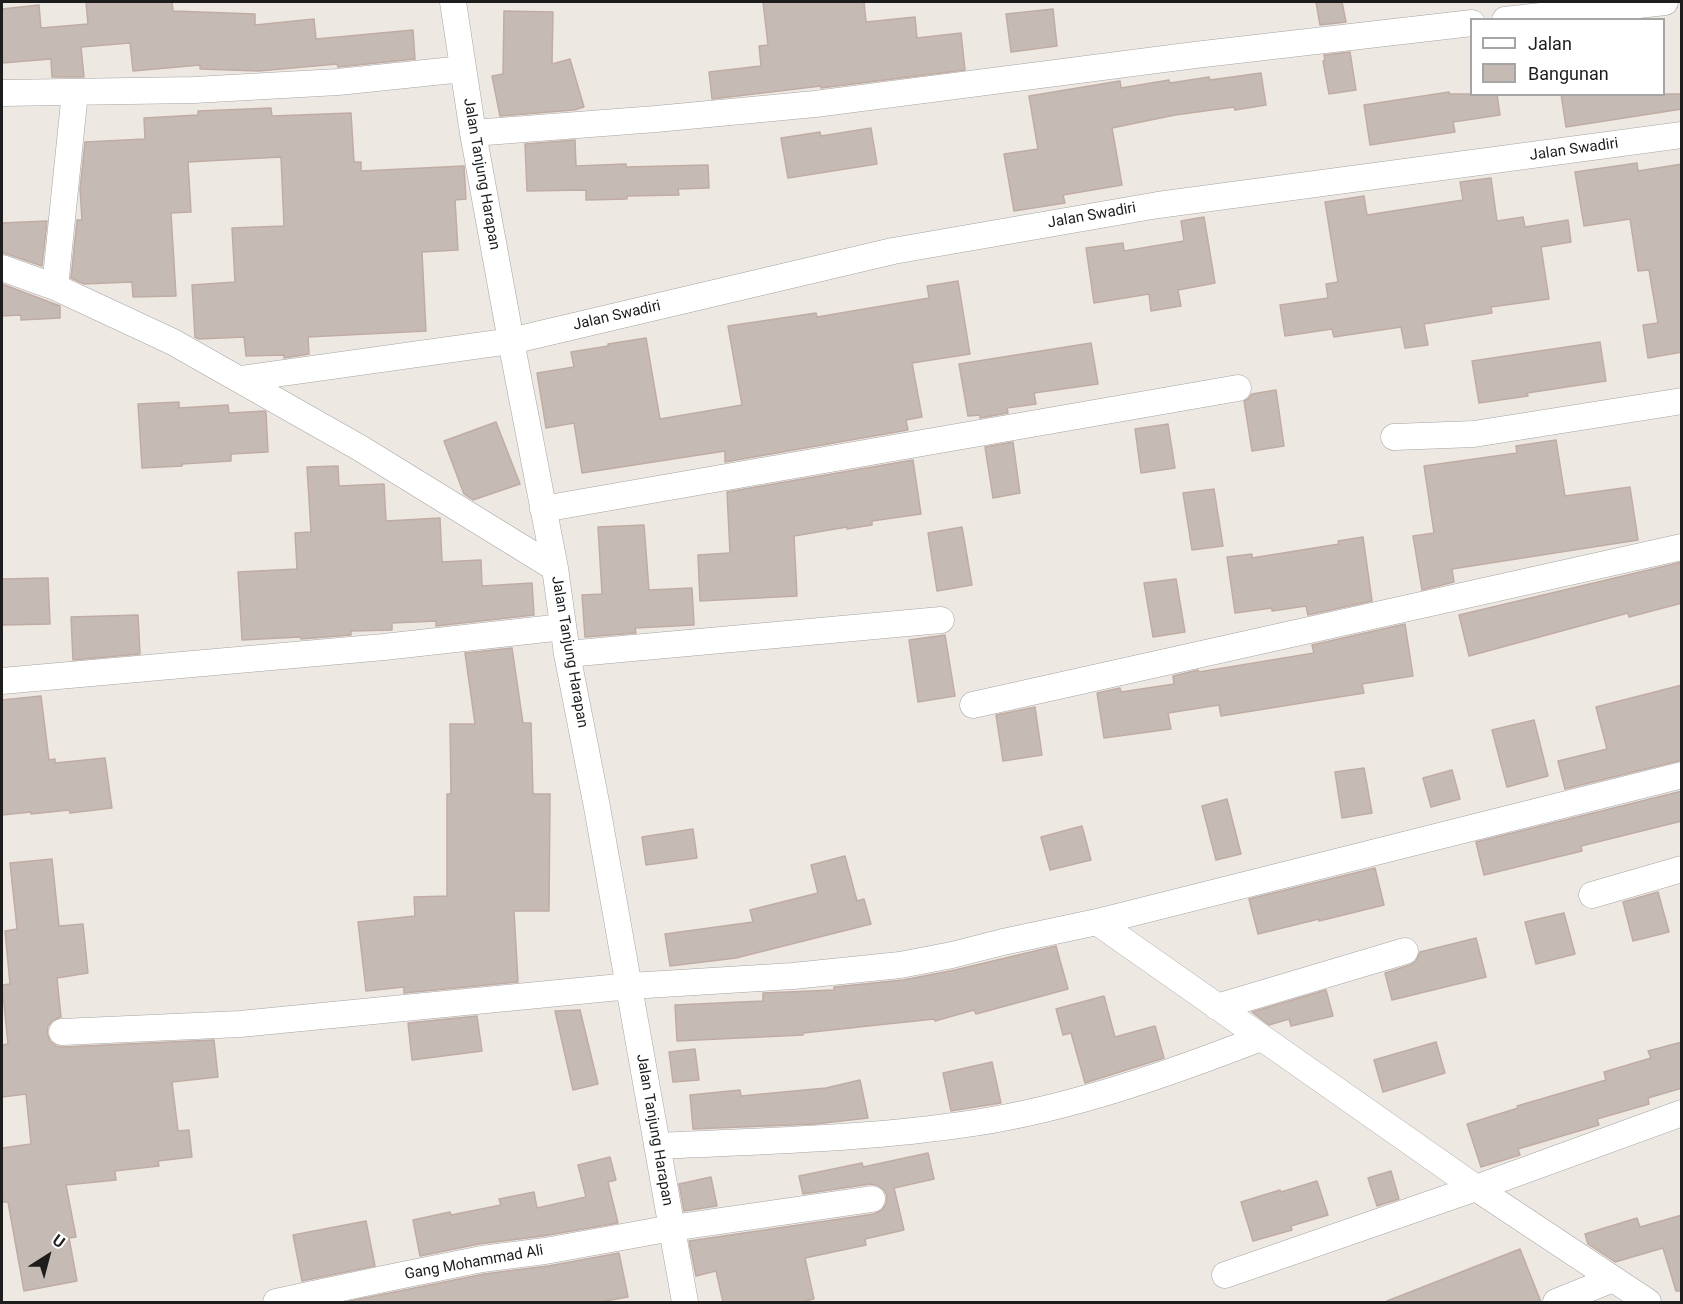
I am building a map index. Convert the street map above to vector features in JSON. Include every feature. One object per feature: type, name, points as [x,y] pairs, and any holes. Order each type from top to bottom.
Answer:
[{"type":"street","name":"Jalan Tanjung Harapan","points":[[453,2],[473,133],[555,568],[567,654],[630,986],[685,1302]]},
{"type":"street","points":[[1523,18],[1665,2]]},
{"type":"street","points":[[473,133],[815,104],[1195,55],[1470,23]]},
{"type":"street","points":[[2,93],[194,90],[338,82],[462,69]]},
{"type":"street","points":[[55,287],[75,92]]},
{"type":"street","name":"Jalan Swadiri","points":[[240,379],[511,341],[893,251],[1158,205],[1682,135]]},
{"type":"street","points":[[2,268],[55,287],[173,342],[360,448],[555,568]]},
{"type":"street","points":[[543,509],[1238,388]]},
{"type":"street","points":[[1394,437],[1474,434],[1682,402]]},
{"type":"street","points":[[974,705],[1682,547]]},
{"type":"street","points":[[567,654],[941,620]]},
{"type":"street","points":[[2,681],[384,647],[563,627]]},
{"type":"street","points":[[62,1032],[240,1024],[630,986],[794,976],[900,965],[952,956],[1003,942],[1098,922],[1682,775]]},
{"type":"street","points":[[1592,895],[1682,869]]},
{"type":"street","points":[[1098,922],[1476,1188],[1648,1302]]},
{"type":"street","points":[[1217,1007],[1405,951]]},
{"type":"street","points":[[657,1146],[883,1133],[974,1123],[1072,1102],[1192,1065],[1261,1038]]},
{"type":"street","points":[[1225,1275],[1476,1188],[1682,1113]]},
{"type":"street","name":"Gang Mohammad Ali","points":[[276,1302],[482,1260],[672,1228],[872,1200]]},
{"type":"street","points":[[1556,1302],[1613,1279]]},
{"type":"building","points":[[86,2],[172,2],[173,11],[255,14],[255,25],[314,19],[316,39],[413,30],[415,59],[338,67],[337,64],[259,71],[200,69],[200,65],[133,71],[130,43],[81,47],[84,77],[52,77],[51,59],[2,63],[2,9],[39,5],[41,28],[88,24]]},
{"type":"building","points":[[763,2],[864,2],[866,22],[915,17],[917,38],[961,33],[965,70],[712,99],[709,72],[761,66],[759,46],[768,45]]},
{"type":"building","points":[[1316,2],[1342,2],[1346,22],[1320,25]]},
{"type":"building","points":[[1053,9],[1057,46],[1011,52],[1006,14]]},
{"type":"building","points":[[504,11],[553,12],[552,64],[570,59],[584,107],[574,110],[500,116],[492,76],[503,74]]},
{"type":"building","points":[[1350,52],[1356,90],[1329,94],[1324,55]]},
{"type":"building","points":[[1261,73],[1266,105],[1175,115],[1112,128],[1122,185],[1063,195],[1065,203],[1014,211],[1004,154],[1038,149],[1029,96],[1120,81],[1121,88],[1169,80],[1170,83],[1209,77],[1210,80]]},
{"type":"building","points":[[1449,92],[1449,94],[1470,94],[1470,96],[1497,96],[1500,115],[1453,122],[1455,132],[1370,145],[1364,105]]},
{"type":"building","points":[[1682,94],[1682,109],[1566,127],[1561,96]]},
{"type":"building","points":[[271,108],[272,116],[351,113],[354,162],[361,162],[361,171],[464,166],[466,199],[455,200],[458,250],[422,252],[426,331],[308,337],[309,354],[284,358],[284,355],[246,356],[244,337],[199,339],[195,337],[192,285],[235,282],[232,228],[284,226],[281,157],[188,162],[191,212],[171,213],[176,296],[133,297],[132,282],[84,284],[71,278],[77,220],[82,220],[80,189],[85,142],[145,139],[144,118],[198,115],[198,111]]},
{"type":"building","points":[[871,128],[877,164],[788,178],[781,138],[820,132],[821,136]]},
{"type":"building","points":[[575,140],[576,166],[708,165],[709,188],[678,189],[679,195],[586,200],[586,190],[527,191],[525,144]]},
{"type":"building","points":[[1637,163],[1638,171],[1682,164],[1682,352],[1648,358],[1643,325],[1658,323],[1649,270],[1638,271],[1630,219],[1584,226],[1575,172]]},
{"type":"building","points":[[1491,178],[1497,221],[1523,217],[1525,227],[1568,220],[1571,242],[1541,247],[1549,299],[1491,307],[1492,313],[1424,324],[1428,345],[1405,348],[1401,327],[1334,337],[1332,329],[1285,336],[1280,305],[1328,298],[1326,284],[1338,282],[1325,202],[1364,196],[1367,215],[1463,200],[1460,182]]},
{"type":"building","points":[[1204,217],[1215,283],[1178,290],[1181,306],[1151,311],[1149,294],[1094,303],[1086,248],[1123,243],[1124,251],[1184,241],[1181,221]]},
{"type":"building","points":[[47,221],[42,266],[2,253],[2,223]]},
{"type":"building","points":[[958,281],[970,354],[912,363],[922,417],[906,420],[908,430],[725,462],[725,451],[582,473],[574,423],[546,428],[537,373],[574,367],[571,352],[646,338],[660,419],[742,405],[728,326],[816,313],[817,317],[929,298],[927,286]]},
{"type":"building","points":[[2,284],[60,306],[60,318],[21,320],[21,315],[2,316]]},
{"type":"building","points":[[1600,342],[1606,381],[1479,403],[1472,361]]},
{"type":"building","points":[[1091,343],[1098,384],[1034,393],[1036,404],[1007,408],[1008,413],[980,418],[980,415],[968,416],[959,364]]},
{"type":"building","points":[[1276,390],[1284,446],[1252,451],[1244,401],[1252,394]]},
{"type":"building","points":[[179,402],[179,408],[228,405],[229,413],[265,411],[268,452],[231,454],[231,461],[142,468],[138,404]]},
{"type":"building","points":[[496,422],[520,484],[473,500],[464,494],[444,441]]},
{"type":"building","points":[[1168,424],[1175,468],[1141,473],[1135,429]]},
{"type":"building","points":[[1556,440],[1565,496],[1630,487],[1638,540],[1452,569],[1454,582],[1422,590],[1413,536],[1434,533],[1424,466],[1517,453],[1516,446]]},
{"type":"building","points":[[1013,442],[1020,493],[993,498],[985,447]]},
{"type":"building","points":[[913,460],[921,514],[872,521],[872,525],[794,536],[797,596],[700,601],[698,555],[730,553],[727,492]]},
{"type":"building","points":[[338,466],[339,486],[384,484],[386,521],[440,518],[442,562],[481,560],[482,586],[532,583],[534,615],[436,626],[436,621],[392,623],[392,630],[351,631],[351,635],[242,640],[238,572],[297,569],[295,533],[311,532],[307,467]]},
{"type":"building","points":[[1214,489],[1223,546],[1192,550],[1183,493]]},
{"type":"building","points":[[644,525],[649,590],[692,588],[694,625],[635,628],[636,633],[585,637],[582,595],[602,594],[598,527]]},
{"type":"building","points":[[962,527],[972,585],[937,591],[928,533]]},
{"type":"building","points":[[1363,537],[1372,601],[1308,615],[1306,606],[1235,613],[1227,557],[1252,554],[1252,558],[1339,544],[1338,541]]},
{"type":"building","points":[[1682,562],[1682,603],[1629,617],[1628,613],[1469,656],[1459,615]]},
{"type":"building","points":[[48,578],[50,624],[2,625],[2,579]]},
{"type":"building","points":[[1176,579],[1185,632],[1153,637],[1144,583]]},
{"type":"building","points":[[138,615],[140,654],[73,660],[71,617]]},
{"type":"building","points":[[1405,624],[1413,676],[1362,684],[1364,693],[1221,716],[1219,705],[1168,713],[1171,729],[1104,738],[1097,693],[1120,688],[1121,692],[1174,684],[1173,676],[1198,670],[1199,672],[1314,653],[1312,645]]},
{"type":"building","points":[[945,635],[955,696],[918,702],[909,640]]},
{"type":"building","points":[[512,648],[523,723],[531,723],[533,794],[550,794],[549,911],[514,911],[518,982],[404,993],[404,987],[366,991],[358,922],[415,916],[414,897],[447,896],[447,794],[451,794],[450,724],[475,724],[465,653]]},
{"type":"building","points":[[1682,685],[1682,760],[1565,789],[1558,761],[1607,749],[1596,707]]},
{"type":"building","points":[[41,696],[49,760],[55,759],[55,763],[105,758],[112,808],[70,813],[69,810],[2,815],[2,700]]},
{"type":"building","points":[[1035,707],[1042,755],[1003,761],[996,715]]},
{"type":"building","points":[[1534,720],[1548,776],[1507,787],[1492,730]]},
{"type":"building","points":[[1364,768],[1372,813],[1342,818],[1335,772]]},
{"type":"building","points":[[1452,770],[1460,799],[1431,807],[1423,778]]},
{"type":"building","points":[[1682,791],[1682,821],[1581,846],[1582,851],[1484,875],[1476,842]]},
{"type":"building","points":[[1227,799],[1241,854],[1216,860],[1202,806]]},
{"type":"building","points":[[1082,826],[1091,860],[1050,870],[1041,837]]},
{"type":"building","points":[[693,829],[697,858],[646,865],[642,837]]},
{"type":"building","points":[[845,856],[857,901],[864,899],[871,924],[736,958],[670,966],[665,934],[753,922],[750,910],[818,893],[811,865]]},
{"type":"building","points":[[52,859],[59,926],[83,924],[88,973],[57,978],[61,1017],[53,1020],[48,1026],[47,1033],[50,1041],[56,1046],[63,1047],[214,1040],[218,1077],[172,1082],[178,1131],[189,1130],[192,1157],[158,1161],[159,1166],[115,1171],[116,1180],[66,1185],[76,1237],[69,1238],[77,1281],[24,1291],[8,1202],[3,1202],[2,1191],[2,1148],[31,1144],[26,1094],[2,1097],[2,1045],[8,1044],[2,985],[10,984],[5,931],[17,929],[10,863]]},
{"type":"building","points":[[1375,868],[1384,905],[1258,934],[1249,899]]},
{"type":"building","points":[[1658,892],[1669,932],[1633,941],[1623,902]]},
{"type":"building","points":[[1564,913],[1575,954],[1536,964],[1525,922]]},
{"type":"building","points":[[1476,938],[1486,977],[1392,1000],[1385,973],[1410,965],[1416,961],[1420,952]]},
{"type":"building","points":[[1056,946],[1068,989],[976,1014],[974,1010],[935,1021],[934,1019],[803,1033],[803,1035],[677,1041],[675,1005],[763,1001],[763,993],[834,990],[834,987],[903,980]]},
{"type":"building","points":[[1326,990],[1333,1016],[1291,1026],[1289,1019],[1269,1025],[1252,1012]]},
{"type":"building","points":[[1104,996],[1115,1037],[1155,1026],[1164,1058],[1085,1083],[1071,1033],[1063,1035],[1056,1009]]},
{"type":"building","points":[[580,1010],[598,1084],[573,1090],[555,1011]]},
{"type":"building","points":[[477,1016],[482,1051],[412,1060],[408,1023]]},
{"type":"building","points":[[1436,1042],[1445,1073],[1383,1092],[1374,1060]]},
{"type":"building","points":[[1682,1042],[1682,1088],[1648,1098],[1649,1104],[1597,1119],[1599,1125],[1518,1149],[1520,1155],[1481,1167],[1467,1124],[1518,1108],[1517,1106],[1606,1080],[1604,1072],[1651,1058],[1648,1051]]},
{"type":"building","points":[[695,1049],[699,1080],[673,1082],[669,1052]]},
{"type":"building","points":[[992,1062],[1001,1103],[951,1111],[943,1073]]},
{"type":"building","points":[[860,1080],[868,1118],[815,1124],[693,1129],[690,1095],[740,1090],[741,1096],[826,1088]]},
{"type":"building","points":[[928,1153],[934,1179],[894,1188],[904,1230],[865,1239],[866,1245],[805,1258],[814,1299],[800,1302],[723,1302],[716,1271],[696,1276],[689,1241],[874,1214],[882,1210],[886,1204],[887,1196],[884,1190],[877,1185],[870,1184],[803,1194],[799,1176],[862,1163],[863,1167]]},
{"type":"building","points":[[610,1157],[616,1180],[608,1182],[618,1223],[479,1244],[420,1256],[413,1220],[501,1205],[499,1199],[534,1192],[537,1208],[586,1197],[578,1165]]},
{"type":"building","points":[[1391,1171],[1399,1199],[1377,1206],[1368,1178]]},
{"type":"building","points":[[711,1177],[717,1206],[684,1211],[679,1184]]},
{"type":"building","points":[[1317,1181],[1328,1215],[1291,1226],[1292,1230],[1253,1241],[1241,1202]]},
{"type":"building","points":[[1682,1215],[1682,1291],[1676,1291],[1663,1248],[1615,1262],[1588,1244],[1585,1234],[1637,1218],[1640,1227]]},
{"type":"building","points":[[366,1221],[375,1266],[302,1281],[293,1235]]},
{"type":"building","points":[[1520,1249],[1541,1302],[1387,1302],[1387,1301]]},
{"type":"building","points":[[619,1253],[628,1297],[600,1302],[345,1302],[484,1274],[548,1266]]}]
